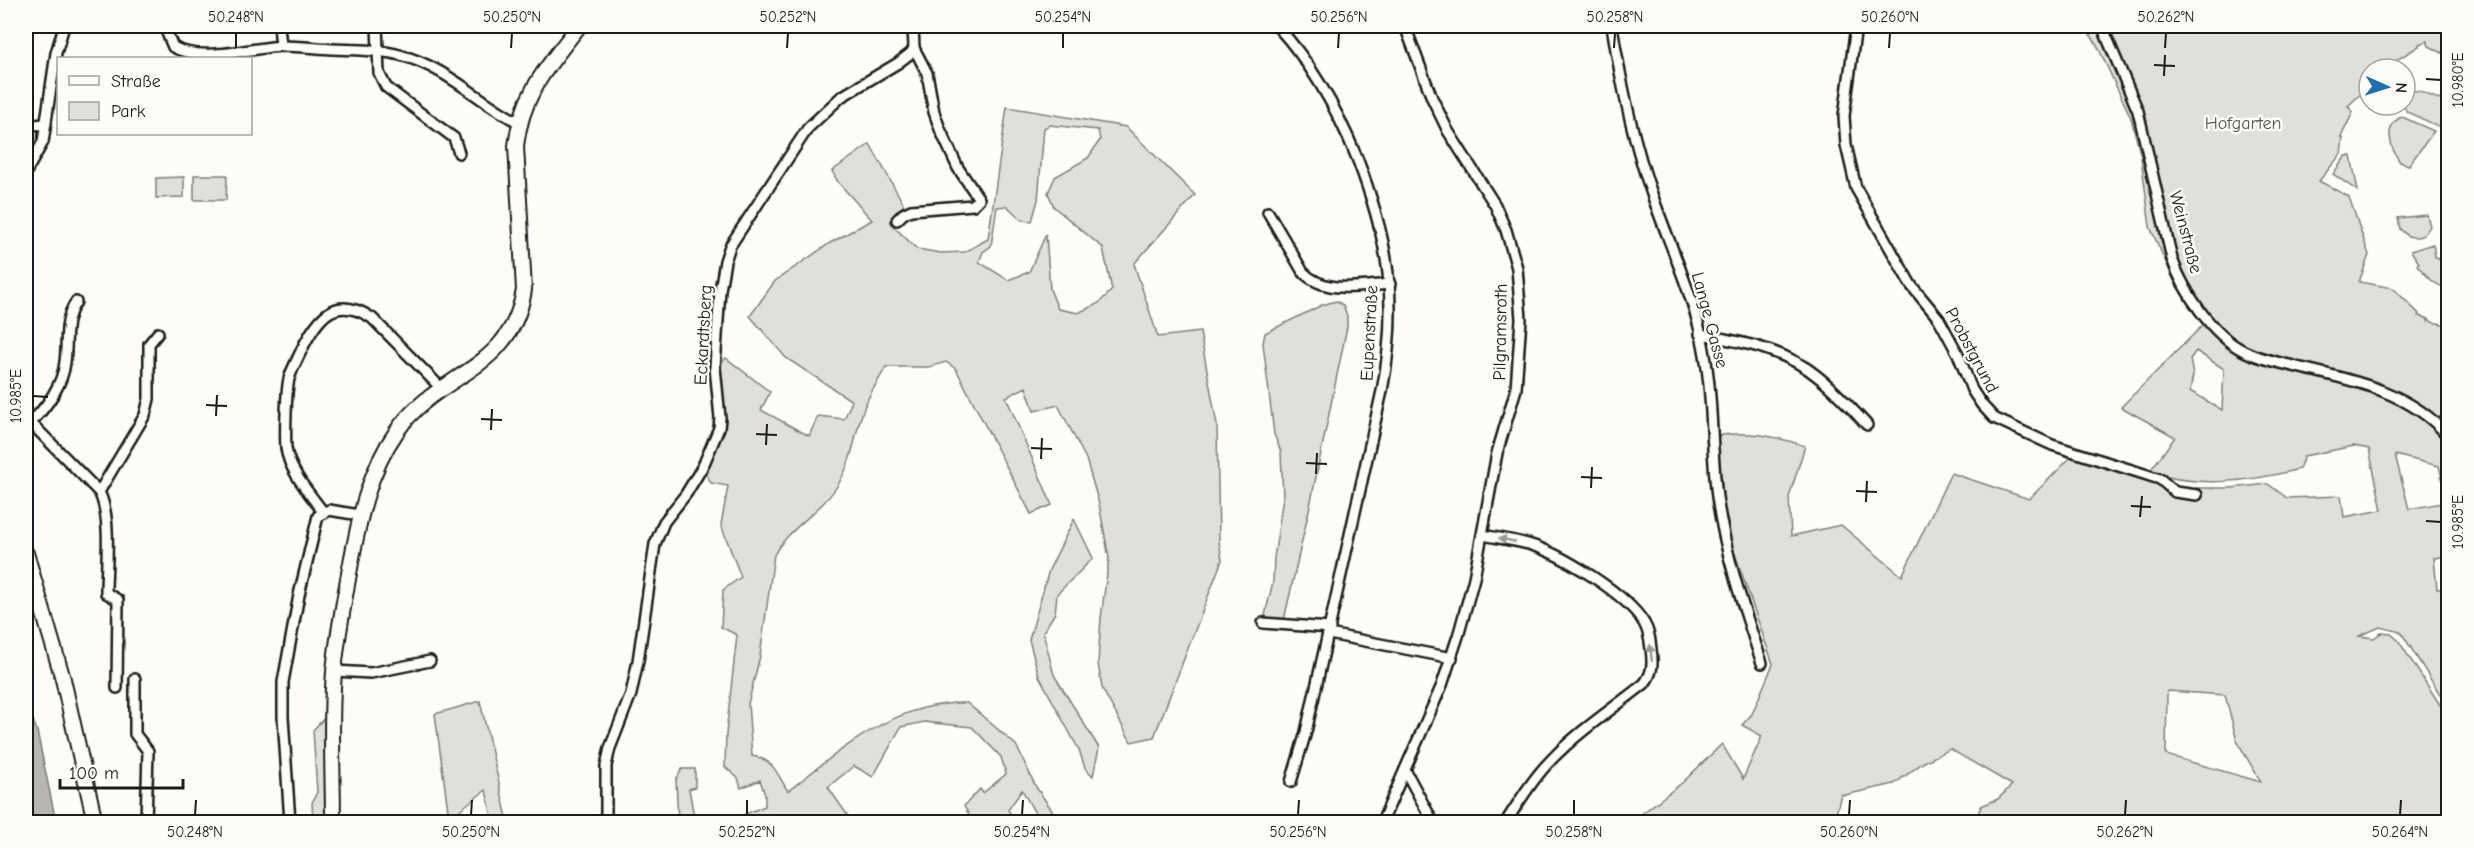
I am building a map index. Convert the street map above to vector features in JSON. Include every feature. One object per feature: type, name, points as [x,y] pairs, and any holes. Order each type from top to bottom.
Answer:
[{"type":"street","points":[[26,172],[37,154],[46,124],[56,53],[64,26]]},
{"type":"street","points":[[164,26],[173,47],[195,53],[233,52],[281,46],[377,51],[399,55],[427,64],[518,122]]},
{"type":"street","points":[[279,26],[281,46]]},
{"type":"street","points":[[377,26],[379,74],[386,87],[454,138],[459,153]]},
{"type":"street","points":[[333,822],[334,671],[359,515],[375,471],[397,431],[414,409],[441,388],[492,355],[511,332],[521,305],[524,264],[516,146],[518,122],[527,98],[541,75],[579,26]]},
{"type":"street","points":[[897,220],[911,210],[973,205],[979,199],[958,168],[940,129],[934,112],[927,73],[914,48],[913,26]]},
{"type":"street","name":"Eupenstraße","points":[[1277,26],[1323,86],[1341,120],[1376,209],[1383,236],[1390,284],[1390,337],[1386,371],[1306,732],[1291,783]]},
{"type":"street","name":"Pilgramsroth","points":[[1382,822],[1452,658],[1483,535],[1493,473],[1517,381],[1521,310],[1517,268],[1506,230],[1495,205],[1448,131],[1432,98],[1405,26]]},
{"type":"street","name":"Lange Gasse","points":[[1612,26],[1629,114],[1643,170],[1700,334],[1711,388],[1714,468],[1722,528],[1740,596],[1762,663]]},
{"type":"street","name":"Probstgrund","points":[[1856,26],[1844,116],[1846,145],[1856,188],[1911,285],[1939,319],[1958,354],[1972,390],[1982,405],[1994,418],[2052,445],[2160,479],[2175,492],[2197,495]]},
{"type":"street","name":"Weinstraße","points":[[2102,26],[2138,111],[2172,259],[2179,279],[2209,320],[2243,351],[2260,358],[2348,380],[2389,393],[2413,406],[2448,436]]},
{"type":"street","name":"Eckardtsberg","points":[[606,822],[606,766],[610,748],[631,694],[656,544],[664,522],[686,494],[703,466],[719,428],[720,418],[714,367],[720,290],[730,246],[808,128],[841,97],[898,63],[914,48]]},
{"type":"street","points":[[26,123],[46,124]]},
{"type":"street","points":[[1268,212],[1310,280],[1320,285],[1333,287],[1390,284]]},
{"type":"street","points":[[76,302],[67,322],[63,375],[40,413],[28,421],[99,492],[105,506],[106,593],[118,600],[117,688]]},
{"type":"street","points":[[322,512],[288,459],[286,447],[289,380],[315,323],[325,314],[337,309],[350,308],[361,311],[372,318],[441,388]]},
{"type":"street","points":[[99,492],[145,415],[149,399],[149,344],[158,333]]},
{"type":"street","points":[[1700,334],[1763,348],[1802,366],[1816,375],[1867,425]]},
{"type":"street","points":[[290,822],[283,717],[284,682],[291,631],[315,520],[322,512],[337,510],[359,515]]},
{"type":"street","points":[[1483,535],[1529,544],[1543,550],[1585,572],[1628,603],[1648,630],[1653,663],[1648,679],[1553,757],[1534,779],[1506,822]]},
{"type":"street","points":[[26,553],[60,667],[95,822]]},
{"type":"street","points":[[1263,623],[1329,631],[1452,658]]},
{"type":"street","points":[[334,671],[371,673],[430,661]]},
{"type":"street","points":[[135,679],[135,734],[148,751],[147,822]]},
{"type":"street","points":[[1405,770],[1433,822]]},
{"type":"green space","name":"Hofgarten","points":[[2084,26],[2448,26],[2448,56],[2429,46],[2427,41],[2401,57],[2357,57],[2357,97],[2348,106],[2353,112],[2341,137],[2343,138],[2341,154],[2319,181],[2349,197],[2369,255],[2359,282],[2393,288],[2419,314],[2418,316],[2427,318],[2428,321],[2429,319],[2432,322],[2448,325],[2448,502],[2448,556],[2434,558],[2437,589],[2448,589],[2448,707],[2401,632],[2380,627],[2359,636],[2374,638],[2381,633],[2391,634],[2398,640],[2448,717],[2448,822],[1975,822],[1981,806],[1998,799],[2012,785],[1950,749],[1924,762],[1894,784],[1841,794],[1834,822],[1631,822],[1683,782],[1722,744],[1743,779],[1762,736],[1742,725],[1752,714],[1773,664],[1725,525],[1717,467],[1716,436],[1761,435],[1805,446],[1789,497],[1791,536],[1841,525],[1902,576],[1951,473],[2029,499],[2075,453],[2159,481],[2165,492],[2170,491],[2185,499],[2197,495],[2196,488],[2231,488],[2268,484],[2287,498],[2341,496],[2344,517],[2382,510],[2369,449],[2354,446],[2304,456],[2299,469],[2243,480],[2205,482],[2149,472],[2175,437],[2121,407],[2206,322],[2176,285],[2150,227],[2141,157],[2131,118],[2096,43]],"holes":[[[2196,351],[2224,369],[2222,410],[2190,391],[2193,375],[2190,359]],[[2395,455],[2439,466],[2448,502],[2409,509]],[[2167,691],[2225,695],[2237,741],[2261,782],[2166,755]]]},
{"type":"green space","points":[[2417,91],[2441,100],[2446,110],[2444,129],[2417,117]]},
{"type":"green space","points":[[1007,107],[1126,127],[1195,195],[1134,264],[1158,337],[1200,332],[1217,425],[1219,541],[1222,560],[1154,737],[1131,742],[1102,688],[1098,663],[1109,558],[1099,504],[1086,459],[1058,405],[1034,411],[1026,387],[1006,397],[1052,505],[1031,514],[956,369],[946,362],[929,367],[886,367],[866,403],[848,464],[839,483],[824,503],[788,536],[774,555],[760,656],[748,704],[752,756],[771,764],[788,791],[849,744],[893,719],[941,704],[967,703],[1016,745],[1036,787],[1060,822],[1040,822],[1022,790],[1008,810],[1016,822],[973,822],[964,806],[980,789],[983,793],[1006,774],[1001,757],[972,727],[924,722],[901,727],[873,777],[854,766],[828,787],[852,822],[726,822],[765,806],[765,795],[760,780],[741,788],[738,778],[725,767],[726,734],[737,635],[721,627],[723,590],[741,577],[721,525],[728,486],[711,483],[704,470],[722,431],[725,418],[716,368],[726,358],[770,392],[761,410],[809,436],[818,416],[844,419],[852,401],[786,358],[750,316],[775,281],[830,243],[872,220],[838,182],[832,171],[870,144],[904,205],[897,211],[892,225],[917,249],[941,253],[965,252],[988,239]],"holes":[[[1049,125],[1098,130],[1100,140],[1088,158],[1055,177],[1048,193],[1054,207],[1103,248],[1112,290],[1099,303],[1078,313],[1058,309],[1050,289],[1046,234],[1029,272],[1008,280],[979,262],[983,252],[991,246],[997,207],[1007,206],[1022,220],[1032,221],[1038,200],[1044,128]]]},
{"type":"green space","points":[[2402,117],[2434,131],[2409,165],[2400,162],[2391,144],[2390,131],[2396,121]]},
{"type":"green space","points":[[2346,156],[2351,156],[2358,191],[2333,174]]},
{"type":"green space","points":[[194,175],[227,175],[226,200],[194,200]]},
{"type":"green space","points":[[184,177],[184,197],[156,198],[156,178]]},
{"type":"green space","points":[[2427,215],[2430,226],[2421,236],[2408,236],[2400,229],[2398,218]]},
{"type":"green space","points":[[2433,244],[2435,257],[2441,261],[2441,265],[2448,266],[2448,288],[2439,285],[2427,276],[2417,265],[2419,263],[2411,251]]},
{"type":"green space","points":[[1336,301],[1343,305],[1347,316],[1347,327],[1311,501],[1284,620],[1269,621],[1265,615],[1273,582],[1274,558],[1283,497],[1281,452],[1274,434],[1263,343],[1265,333],[1322,305]]},
{"type":"green space","points":[[1074,519],[1093,558],[1057,594],[1055,613],[1043,632],[1054,675],[1099,748],[1093,776],[1085,768],[1079,750],[1039,676],[1029,640],[1049,570]]},
{"type":"green space","points":[[480,701],[508,822],[493,822],[486,790],[449,818],[435,714]]},
{"type":"green space","points":[[329,713],[326,822],[313,822],[312,803],[317,792],[313,730]]},
{"type":"green space","points":[[682,769],[695,769],[695,787],[689,789],[695,822],[678,822],[676,780]]},
{"type":"shaded area","points":[[26,701],[37,731],[56,822],[26,822]]}]
